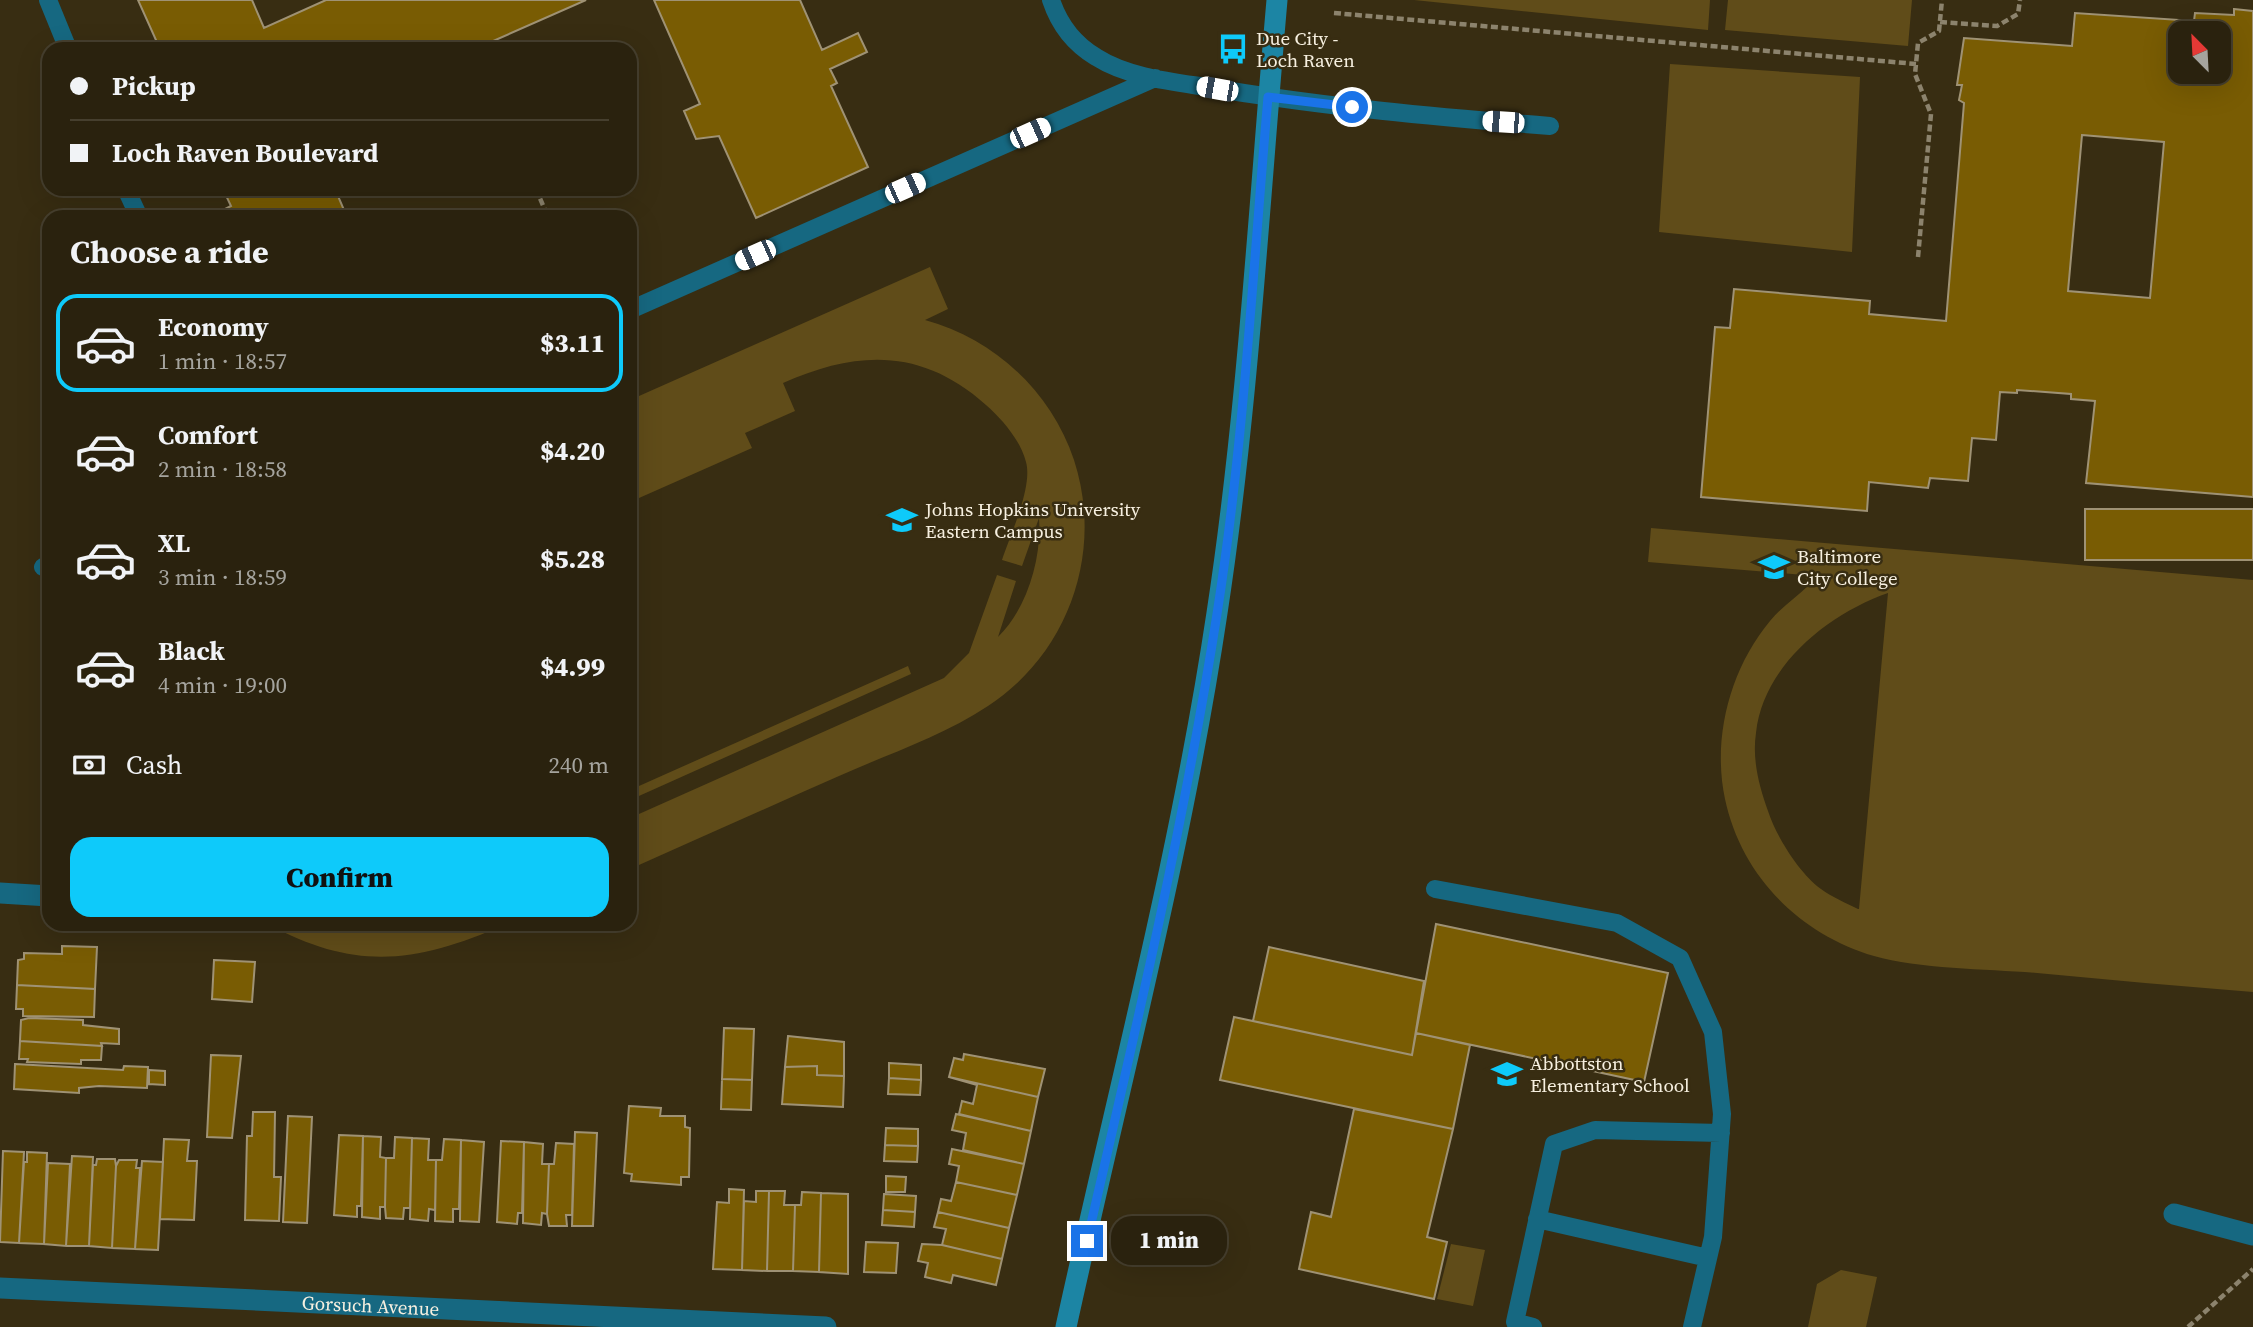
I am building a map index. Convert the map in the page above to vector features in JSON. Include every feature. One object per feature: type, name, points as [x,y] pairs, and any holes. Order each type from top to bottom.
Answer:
[{"type":"main road","points":[[1066,1327],[1160,926],[1218,612],[1231,506],[1277,0]]},
{"type":"street","points":[[0,893],[42,896]]},
{"type":"street","points":[[2174,1214],[2253,1235]]},
{"type":"street","name":"Gorsuch Avenue","points":[[0,1288],[826,1327]]},
{"type":"lane","points":[[48,0],[65,42]]},
{"type":"lane","points":[[1051,0],[1065,28],[1077,44],[1098,59],[1155,78],[1268,97],[1455,119],[1550,126]]},
{"type":"lane","points":[[637,307],[1155,78]]},
{"type":"lane","points":[[1435,889],[1617,923],[1680,958],[1713,1032],[1722,1114],[1708,1258],[1692,1327]]},
{"type":"lane","points":[[1533,1327],[1515,1322],[1554,1144],[1595,1130],[1721,1133]]},
{"type":"lane","points":[[1537,1219],[1708,1258]]},
{"type":"path","points":[[1918,257],[1931,114],[1916,74],[1916,64],[1918,43],[1939,32],[1942,0]]},
{"type":"path","points":[[1940,22],[1997,26],[2018,14],[2020,0]]},
{"type":"path","points":[[1334,13],[1916,64]]},
{"type":"path","points":[[2188,1327],[2253,1269]]},
{"type":"shaded area","points":[[1414,0],[1710,0],[1708,30]]},
{"type":"shaded area","points":[[1728,0],[1912,0],[1908,46],[1725,30]]},
{"type":"shaded area","points":[[1670,64],[1860,77],[1852,252],[1659,232]]},
{"type":"shaded area","points":[[930,267],[948,309],[925,320],[974,340],[1017,371],[1051,412],[1074,460],[1082,495],[1085,530],[1073,598],[1059,629],[1040,658],[1016,684],[971,717],[934,736],[637,866],[637,815],[944,678],[969,653],[997,575],[1016,581],[998,637],[1025,598],[1038,550],[1039,518],[1022,566],[1002,560],[1024,497],[1027,472],[1020,446],[998,417],[962,386],[913,364],[863,360],[837,364],[783,383],[795,411],[745,433],[752,448],[637,499],[637,397]]},
{"type":"shaded area","points":[[1651,528],[2253,580],[2253,992],[1912,964],[1874,956],[1847,946],[1798,917],[1777,898],[1744,852],[1725,799],[1721,752],[1728,705],[1744,660],[1774,616],[1809,585],[1804,575],[1648,562]],"holes":[[[1888,593],[1859,909],[1821,889],[1789,853],[1765,802],[1757,772],[1755,743],[1761,709],[1771,686],[1785,665],[1802,646],[1843,614]]]},
{"type":"shaded area","points":[[908,666],[911,674],[637,797],[637,787]]},
{"type":"shaded area","points":[[283,931],[489,931],[444,947],[387,957],[330,950]]},
{"type":"shaded area","points":[[1451,1244],[1485,1250],[1473,1306],[1437,1299]]},
{"type":"shaded area","points":[[1841,1270],[1877,1277],[1866,1327],[1808,1327],[1817,1284]]},
{"type":"building","points":[[138,0],[252,0],[264,28],[326,0],[586,0],[491,42],[157,42]]},
{"type":"building","points":[[654,0],[800,0],[822,50],[858,33],[867,52],[830,69],[837,83],[831,86],[868,167],[756,218],[719,136],[696,139],[684,111],[700,104]]},
{"type":"building","name":"Baltimore City College","points":[[2234,9],[2253,11],[2253,497],[2086,483],[2095,401],[2071,399],[2071,394],[2017,390],[2017,393],[2000,392],[1996,440],[1972,438],[1968,481],[1930,478],[1928,488],[1869,482],[1867,511],[1701,497],[1715,327],[1730,328],[1734,289],[1870,301],[1869,314],[1946,321],[1964,103],[1959,100],[1962,85],[1957,85],[1964,38],[2072,46],[2075,13],[2194,21],[2195,13],[2234,15]],"holes":[[[2082,135],[2164,142],[2150,298],[2068,291]]]},
{"type":"building","points":[[226,196],[338,196],[344,210],[223,210],[231,206]]},
{"type":"building","points":[[2085,509],[2253,509],[2253,560],[2085,560]]},
{"type":"building","points":[[1436,924],[1668,973],[1644,1082],[1416,1033]]},
{"type":"building","points":[[62,946],[97,947],[95,989],[17,985],[18,960],[24,959],[24,953],[62,954]]},
{"type":"building","points":[[1269,947],[1424,981],[1412,1055],[1253,1021]]},
{"type":"building","points":[[214,960],[255,962],[252,1002],[212,999]]},
{"type":"building","points":[[17,985],[95,989],[94,1017],[23,1016],[23,1009],[16,1009]]},
{"type":"building","points":[[1234,1017],[1412,1055],[1416,1033],[1470,1045],[1453,1129],[1220,1080]]},
{"type":"building","points":[[21,1020],[83,1020],[83,1025],[119,1029],[119,1044],[101,1043],[102,1046],[20,1041]]},
{"type":"building","points":[[724,1028],[754,1029],[752,1080],[722,1079]]},
{"type":"building","points":[[788,1036],[844,1042],[844,1076],[817,1075],[817,1066],[785,1067]]},
{"type":"building","points":[[20,1041],[102,1046],[101,1060],[81,1060],[81,1064],[27,1062],[28,1059],[19,1059]]},
{"type":"building","points":[[964,1054],[1045,1069],[1038,1097],[949,1077],[954,1058],[963,1060]]},
{"type":"building","points":[[211,1055],[241,1056],[232,1138],[207,1137]]},
{"type":"building","points":[[889,1063],[921,1065],[921,1080],[889,1078]]},
{"type":"building","points":[[15,1064],[123,1070],[124,1066],[148,1067],[147,1088],[99,1086],[79,1088],[79,1093],[14,1089]]},
{"type":"building","points":[[817,1066],[817,1075],[844,1076],[843,1107],[782,1104],[785,1067]]},
{"type":"building","points":[[149,1070],[165,1071],[165,1085],[149,1084]]},
{"type":"building","points":[[949,1077],[1038,1097],[1031,1131],[959,1114],[962,1101],[973,1104],[977,1085]]},
{"type":"building","points":[[889,1078],[921,1080],[920,1095],[888,1094]]},
{"type":"building","points":[[722,1079],[752,1080],[751,1110],[721,1109]]},
{"type":"building","points":[[629,1106],[661,1108],[660,1116],[685,1116],[685,1127],[690,1128],[689,1177],[681,1177],[681,1185],[631,1181],[632,1174],[624,1173]]},
{"type":"building","points":[[1354,1109],[1453,1129],[1427,1237],[1447,1242],[1434,1299],[1299,1269],[1311,1212],[1331,1217]]},
{"type":"building","points":[[253,1112],[275,1112],[274,1177],[281,1177],[279,1221],[245,1220],[247,1136],[252,1136]]},
{"type":"building","points":[[956,1114],[1031,1131],[1024,1164],[963,1150],[966,1133],[952,1130]]},
{"type":"building","points":[[288,1116],[312,1117],[307,1223],[283,1222]]},
{"type":"building","points":[[886,1128],[918,1129],[918,1146],[885,1145]]},
{"type":"building","points":[[575,1132],[597,1133],[593,1226],[572,1226]]},
{"type":"building","points":[[339,1135],[363,1136],[361,1206],[357,1206],[357,1217],[334,1215]]},
{"type":"building","points":[[363,1136],[381,1137],[380,1157],[386,1158],[385,1207],[380,1207],[380,1219],[362,1217]]},
{"type":"building","points":[[395,1137],[412,1138],[410,1208],[404,1208],[403,1219],[386,1218],[386,1158],[394,1158]]},
{"type":"building","points":[[412,1138],[429,1139],[428,1160],[436,1160],[435,1210],[429,1209],[428,1221],[410,1219]]},
{"type":"building","points":[[164,1139],[189,1140],[187,1161],[197,1161],[194,1220],[160,1219]]},
{"type":"building","points":[[444,1139],[461,1140],[459,1209],[453,1209],[453,1222],[435,1221],[436,1160],[442,1160]]},
{"type":"building","points":[[461,1140],[484,1142],[479,1222],[460,1221]]},
{"type":"building","points":[[501,1141],[524,1142],[522,1213],[518,1213],[517,1224],[497,1222]]},
{"type":"building","points":[[524,1142],[543,1144],[542,1164],[549,1164],[547,1214],[542,1213],[541,1225],[523,1223]]},
{"type":"building","points":[[556,1143],[574,1144],[572,1215],[566,1215],[567,1226],[549,1226],[547,1214],[549,1164],[554,1164]]},
{"type":"building","points":[[885,1145],[918,1146],[917,1162],[884,1161]]},
{"type":"building","points":[[952,1149],[1024,1164],[1017,1195],[956,1182],[959,1166],[949,1164]]},
{"type":"building","points":[[3,1151],[24,1152],[19,1243],[0,1242]]},
{"type":"building","points":[[27,1152],[47,1153],[44,1244],[19,1243],[24,1162],[27,1162]]},
{"type":"building","points":[[72,1156],[93,1157],[89,1246],[66,1246]]},
{"type":"building","points":[[97,1159],[115,1159],[112,1248],[89,1246],[93,1165],[96,1165]]},
{"type":"building","points":[[119,1160],[137,1160],[136,1168],[140,1168],[135,1249],[112,1248],[116,1166]]},
{"type":"building","points":[[142,1161],[163,1162],[158,1250],[135,1249]]},
{"type":"building","points":[[48,1163],[70,1164],[66,1246],[44,1244]]},
{"type":"building","points":[[886,1176],[906,1177],[905,1192],[886,1192]]},
{"type":"building","points":[[956,1182],[1017,1195],[1009,1228],[938,1212],[941,1199],[951,1201]]},
{"type":"building","points":[[729,1189],[744,1190],[742,1270],[713,1269],[717,1202],[729,1203]]},
{"type":"building","points":[[756,1191],[769,1191],[767,1271],[742,1270],[744,1201],[756,1202]]},
{"type":"building","points":[[769,1191],[785,1191],[784,1205],[795,1205],[793,1271],[767,1271]]},
{"type":"building","points":[[802,1192],[821,1193],[819,1272],[793,1271],[795,1205],[801,1205]]},
{"type":"building","points":[[821,1193],[848,1194],[848,1274],[819,1272]]},
{"type":"building","points":[[884,1194],[916,1196],[915,1212],[883,1210]]},
{"type":"building","points":[[883,1210],[915,1212],[914,1227],[882,1225]]},
{"type":"building","points":[[938,1212],[1009,1228],[1002,1259],[942,1245],[946,1229],[934,1227]]},
{"type":"building","points":[[866,1242],[898,1243],[896,1273],[864,1272]]},
{"type":"building","points":[[922,1244],[942,1245],[1002,1259],[996,1285],[953,1275],[951,1283],[925,1277],[928,1263],[918,1261]]},
{"type":"place","name":"Due City - Loch Raven","points":[[1233,49]]},
{"type":"place","name":"Johns Hopkins University Eastern Campus","points":[[902,520]]},
{"type":"place","name":"Baltimore City College","points":[[1774,567]]},
{"type":"place","name":"Abbottston Elementary School","points":[[1507,1074]]},
{"type":"route","points":[[1087,1241],[1160,926],[1185,803],[1218,612],[1231,506],[1268,97],[1352,107]]}]
